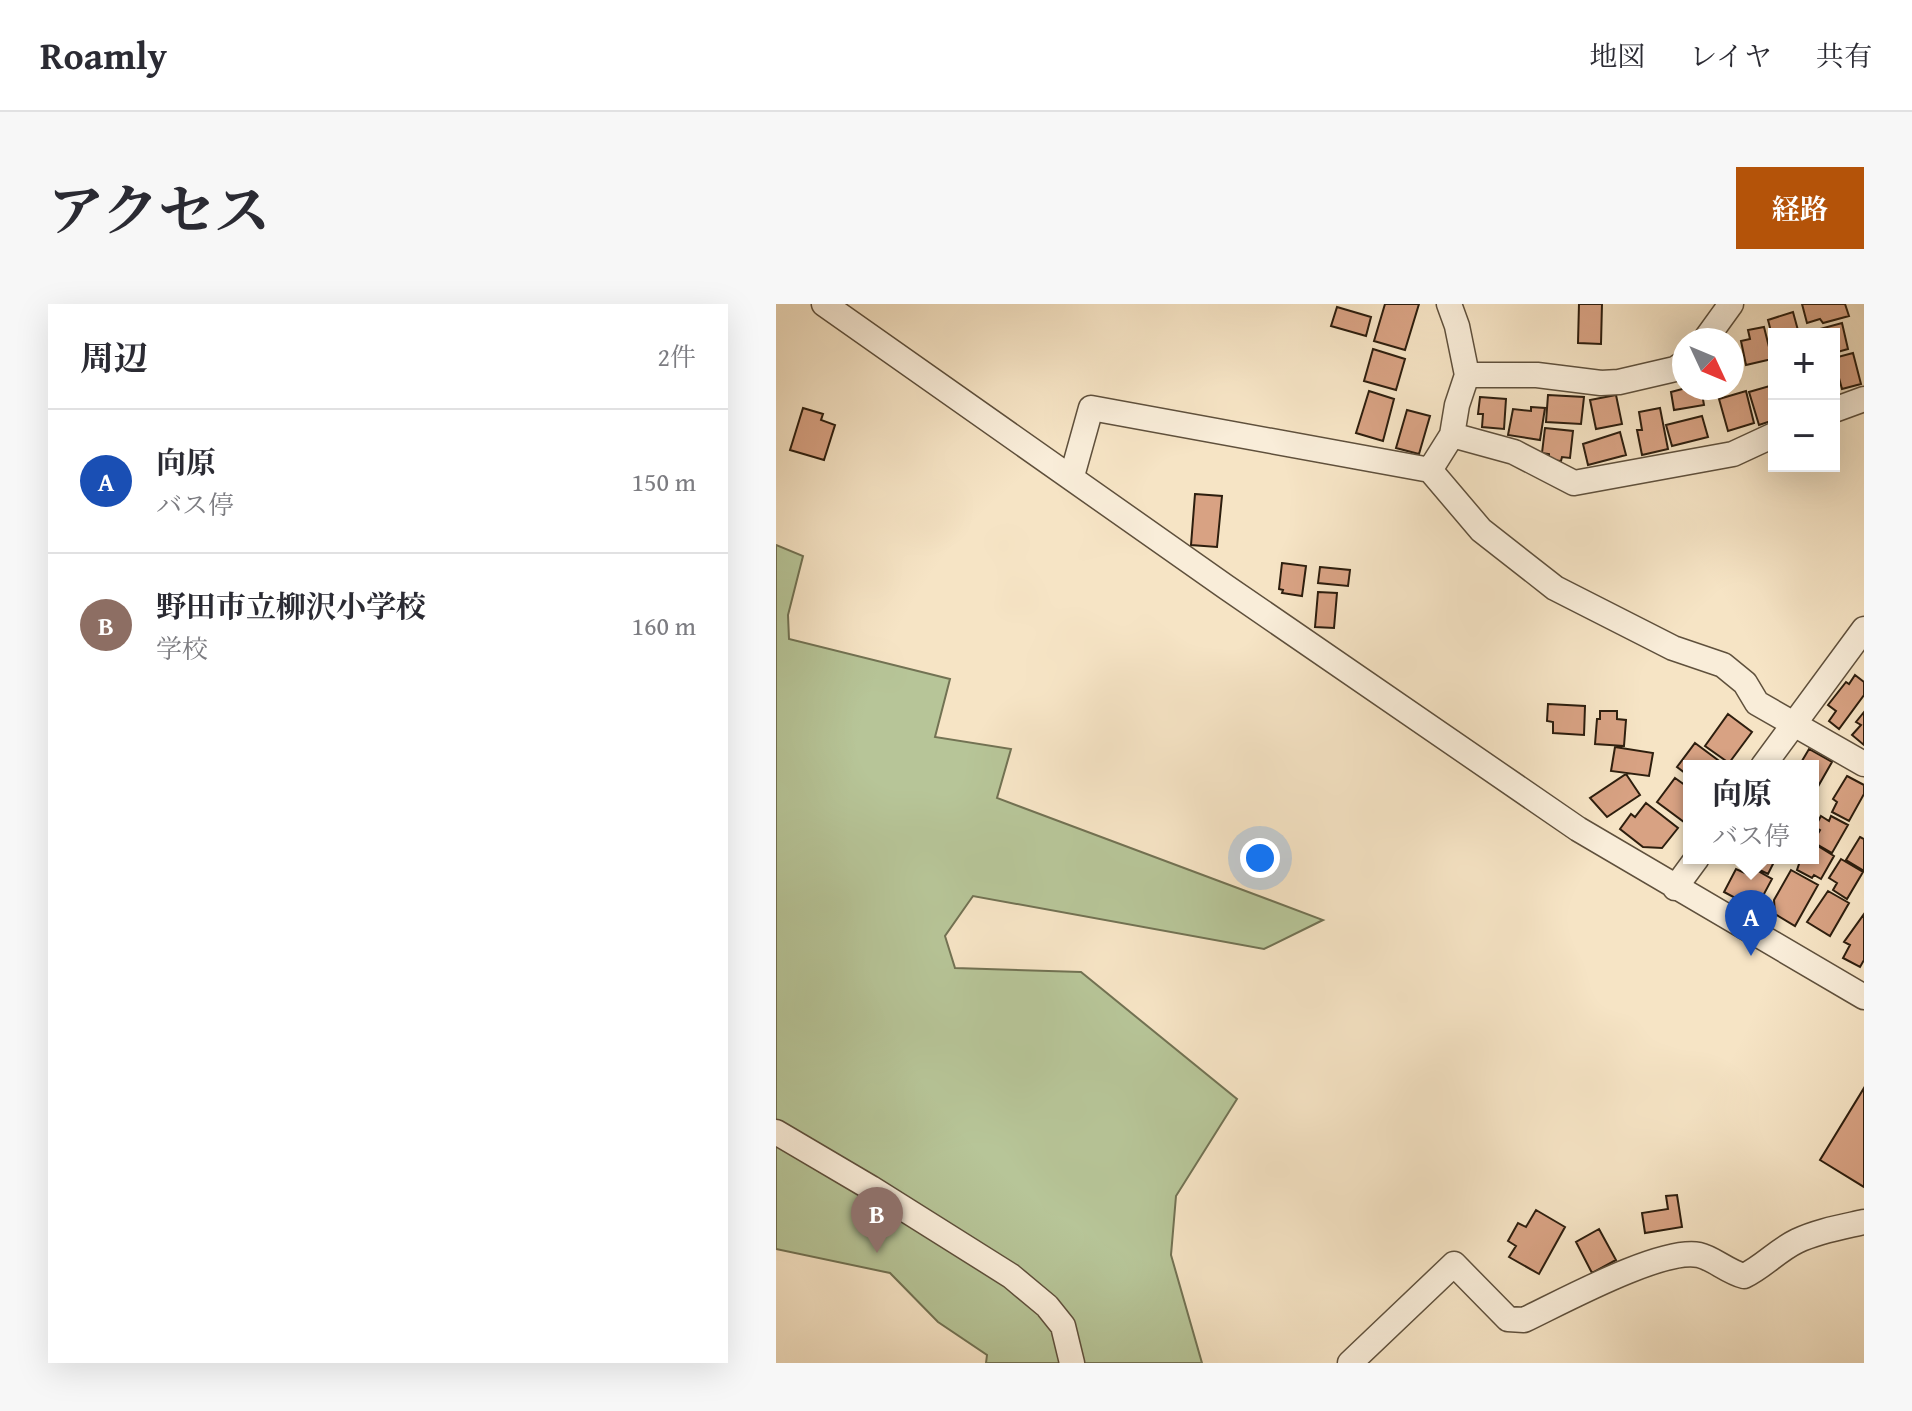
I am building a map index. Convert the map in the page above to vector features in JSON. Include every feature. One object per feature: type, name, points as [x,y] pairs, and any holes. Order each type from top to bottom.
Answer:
[{"type":"street","points":[[824,304],[1226,587],[1578,829],[1864,997]]},
{"type":"street","points":[[1430,470],[1452,435],[1457,405],[1467,375],[1449,304]]},
{"type":"street","points":[[1714,328],[1731,304]]},
{"type":"street","points":[[1467,375],[1537,375],[1610,382],[1672,370]]},
{"type":"street","points":[[1840,408],[1864,399]]},
{"type":"street","points":[[1072,476],[1091,408],[1430,470],[1481,530],[1555,588],[1673,648],[1723,665],[1745,683],[1757,703],[1864,764]]},
{"type":"street","points":[[1452,435],[1514,452],[1574,483],[1733,454],[1768,438]]},
{"type":"street","points":[[1767,760],[1864,629]]},
{"type":"street","points":[[1675,888],[1693,864]]},
{"type":"street","points":[[776,1132],[1011,1276],[1047,1306],[1063,1326],[1072,1363]]},
{"type":"street","points":[[1350,1363],[1454,1264],[1508,1319],[1524,1320],[1613,1276],[1675,1256],[1702,1255],[1730,1272],[1744,1276],[1762,1267],[1795,1242],[1864,1222]]},
{"type":"green space","points":[[776,545],[803,556],[788,615],[789,639],[950,679],[935,737],[1011,749],[997,798],[1323,920],[1264,949],[973,896],[945,936],[955,968],[1081,972],[1237,1099],[1176,1196],[1171,1255],[1202,1363],[986,1363],[987,1355],[938,1322],[890,1273],[776,1249]]},
{"type":"building","points":[[1385,304],[1419,304],[1405,350],[1374,341]]},
{"type":"building","points":[[1579,304],[1602,304],[1601,344],[1578,343]]},
{"type":"building","points":[[1802,304],[1845,304],[1849,316],[1823,323],[1820,319],[1807,323]]},
{"type":"building","points":[[1337,307],[1371,317],[1366,336],[1331,326]]},
{"type":"building","points":[[1793,312],[1797,328],[1770,328],[1768,320]]},
{"type":"building","points":[[1842,323],[1848,349],[1840,351],[1840,328],[1824,328]]},
{"type":"building","points":[[1764,327],[1768,360],[1746,365],[1744,340],[1750,339],[1748,330]]},
{"type":"building","points":[[1373,349],[1405,359],[1396,390],[1364,381]]},
{"type":"building","points":[[1853,353],[1861,384],[1842,389],[1840,356]]},
{"type":"building","points":[[1768,386],[1768,422],[1759,425],[1749,392]]},
{"type":"building","points":[[1369,391],[1394,399],[1383,441],[1356,433]]},
{"type":"building","points":[[1744,392],[1754,423],[1728,431],[1719,400],[1744,400]]},
{"type":"building","points":[[1548,395],[1584,397],[1581,424],[1546,422]]},
{"type":"building","points":[[1616,395],[1622,424],[1596,429],[1590,400]]},
{"type":"building","points":[[1480,397],[1506,399],[1504,429],[1482,427],[1483,414],[1478,414]]},
{"type":"building","points":[[1672,400],[1703,400],[1704,405],[1674,410]]},
{"type":"building","points":[[1531,407],[1545,408],[1540,440],[1508,435],[1513,409],[1531,411]]},
{"type":"building","points":[[803,408],[823,414],[821,420],[835,425],[824,460],[790,450]]},
{"type":"building","points":[[1660,408],[1668,449],[1642,455],[1637,430],[1642,430],[1639,412]]},
{"type":"building","points":[[1407,410],[1430,416],[1419,454],[1396,448]]},
{"type":"building","points":[[1702,416],[1708,437],[1672,446],[1666,425]]},
{"type":"building","points":[[1545,428],[1573,431],[1570,458],[1549,460],[1549,454],[1542,453]]},
{"type":"building","points":[[1620,432],[1626,455],[1588,465],[1583,444]]},
{"type":"building","points":[[1195,494],[1222,496],[1217,547],[1191,545]]},
{"type":"building","points":[[1282,563],[1306,566],[1302,596],[1282,593],[1283,590],[1279,589]]},
{"type":"building","points":[[1320,567],[1350,570],[1348,586],[1318,583]]},
{"type":"building","points":[[1318,592],[1337,593],[1334,628],[1315,627]]},
{"type":"building","points":[[1855,675],[1864,682],[1864,695],[1839,729],[1829,721],[1836,711],[1828,705]]},
{"type":"building","points":[[1548,704],[1585,706],[1584,735],[1553,733],[1553,722],[1547,721]]},
{"type":"building","points":[[1600,711],[1617,711],[1617,719],[1626,720],[1624,746],[1595,744]]},
{"type":"building","points":[[1864,712],[1864,745],[1852,735],[1861,725],[1856,722]]},
{"type":"building","points":[[1728,714],[1752,732],[1731,760],[1725,760],[1705,746]]},
{"type":"building","points":[[1695,743],[1718,760],[1683,760],[1683,772],[1677,767]]},
{"type":"building","points":[[1615,747],[1653,753],[1649,776],[1611,771]]},
{"type":"building","points":[[1809,749],[1832,762],[1819,785],[1819,760],[1803,760]]},
{"type":"building","points":[[1626,774],[1640,795],[1607,817],[1590,798]]},
{"type":"building","points":[[1847,776],[1864,785],[1864,794],[1849,821],[1832,812],[1837,802],[1833,799]]},
{"type":"building","points":[[1675,778],[1683,784],[1683,821],[1657,802]]},
{"type":"building","points":[[1646,803],[1678,828],[1662,848],[1643,847],[1620,829],[1631,814],[1635,817]]},
{"type":"building","points":[[1821,816],[1829,821],[1831,816],[1848,825],[1832,853],[1819,845]]},
{"type":"building","points":[[1860,837],[1864,839],[1864,871],[1846,860]]},
{"type":"building","points":[[1819,847],[1834,856],[1821,879],[1797,870],[1799,864],[1819,864]]},
{"type":"building","points":[[1841,859],[1863,872],[1847,899],[1833,890],[1837,883],[1829,878]]},
{"type":"building","points":[[1747,864],[1773,864],[1768,874]]},
{"type":"building","points":[[1751,867],[1772,879],[1756,909],[1724,892],[1736,869],[1747,874]]},
{"type":"building","points":[[1791,870],[1818,885],[1795,926],[1775,914],[1774,900]]},
{"type":"building","points":[[1828,891],[1849,903],[1830,936],[1807,922]]},
{"type":"building","points":[[1864,914],[1864,960],[1860,967],[1843,958],[1850,945],[1844,942]]},
{"type":"building","points":[[1864,1088],[1864,1187],[1820,1160]]},
{"type":"building","points":[[1677,1195],[1682,1227],[1645,1233],[1642,1213],[1668,1209],[1666,1196]]},
{"type":"building","points":[[1536,1210],[1565,1227],[1539,1274],[1509,1257],[1516,1246],[1508,1241],[1518,1223],[1526,1227]]},
{"type":"building","points":[[1599,1229],[1616,1260],[1592,1273],[1576,1242]]},
{"type":"place","name":"向原","points":[[1751,956]]},
{"type":"place","name":"野田市立柳沢小学校","points":[[877,1253]]}]
